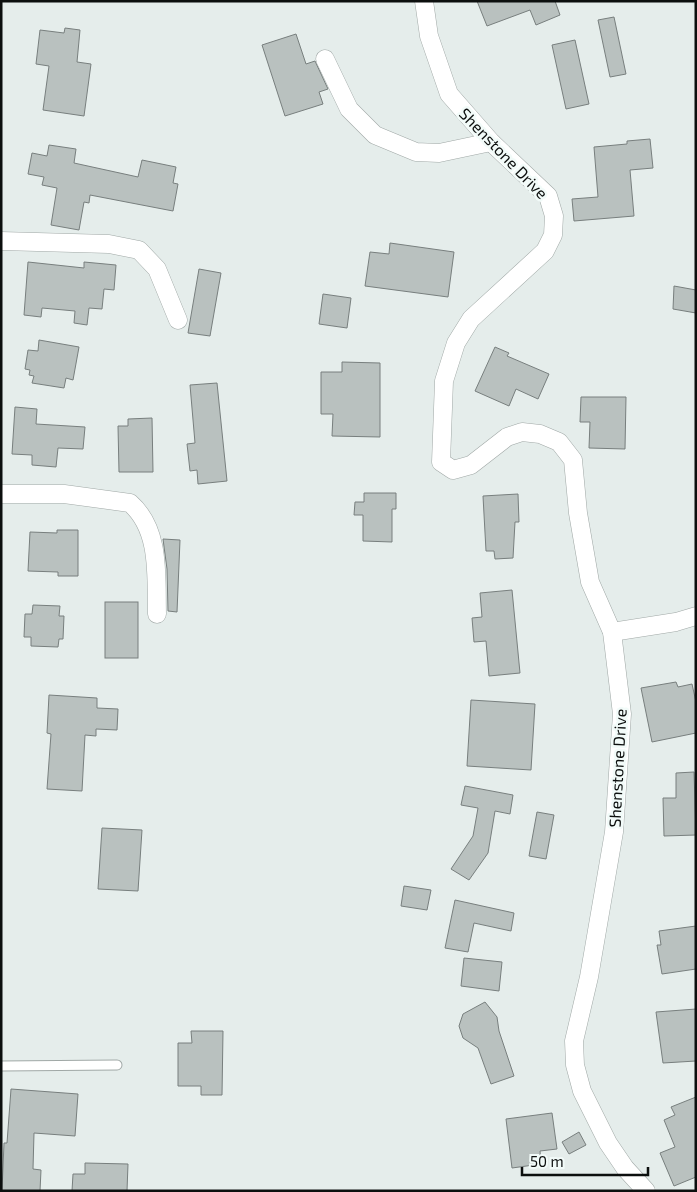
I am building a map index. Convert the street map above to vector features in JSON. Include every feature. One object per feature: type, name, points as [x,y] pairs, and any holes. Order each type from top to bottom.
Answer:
[{"type":"street","name":"Shenstone Drive","points":[[424,1],[429,36],[449,94],[491,142],[548,196],[554,216],[553,235],[545,251],[471,319],[456,343],[444,380],[441,462],[453,470],[471,465],[507,437],[522,432],[540,434],[559,442],[573,460],[578,514],[590,582],[612,632],[622,714],[614,832],[589,978],[574,1041],[575,1065],[582,1091],[608,1143],[625,1168],[646,1191]]},
{"type":"street","points":[[325,59],[350,108],[375,135],[416,152],[439,153],[491,142]]},
{"type":"street","points":[[1,241],[109,244],[139,250],[157,269],[178,320]]},
{"type":"street","points":[[1,494],[64,494],[130,503],[138,510],[147,527],[156,553],[157,614]]},
{"type":"street","points":[[612,632],[696,616]]},
{"type":"lane","points":[[1,1066],[117,1065]]},
{"type":"building","points":[[477,1],[555,1],[560,15],[536,25],[530,10],[487,26]]},
{"type":"building","points":[[614,17],[626,74],[610,77],[598,20]]},
{"type":"building","points":[[65,28],[80,30],[77,62],[91,64],[84,116],[43,110],[49,66],[36,64],[40,30],[64,33]]},
{"type":"building","points":[[296,34],[306,64],[315,61],[328,89],[319,92],[323,104],[285,116],[262,45]]},
{"type":"building","points":[[575,40],[589,104],[566,109],[552,45]]},
{"type":"building","points":[[650,139],[653,168],[630,170],[634,216],[574,221],[572,199],[598,197],[594,147],[627,144],[627,141]]},
{"type":"building","points":[[49,145],[76,149],[74,163],[138,177],[142,160],[176,167],[173,183],[178,184],[173,211],[90,195],[89,203],[84,202],[79,230],[51,225],[57,188],[42,185],[44,177],[28,174],[32,153],[47,156]]},
{"type":"building","points":[[390,243],[454,252],[448,297],[365,286],[370,252],[389,254]]},
{"type":"building","points":[[28,262],[84,268],[84,262],[116,265],[114,290],[104,289],[102,309],[89,308],[87,325],[74,323],[75,311],[42,308],[41,317],[24,315]]},
{"type":"building","points":[[199,269],[221,273],[210,336],[188,333]]},
{"type":"building","points":[[674,286],[696,290],[696,313],[673,309]]},
{"type":"building","points":[[323,294],[351,298],[347,328],[319,324]]},
{"type":"building","points":[[39,340],[79,347],[73,380],[66,378],[64,388],[32,383],[34,376],[29,375],[30,370],[25,369],[28,350],[38,351]]},
{"type":"building","points":[[495,347],[509,353],[507,356],[549,374],[538,399],[516,389],[509,406],[475,391]]},
{"type":"building","points":[[342,362],[380,363],[380,437],[332,436],[333,414],[321,414],[321,372],[342,372]]},
{"type":"building","points":[[217,383],[227,481],[198,484],[197,470],[190,471],[187,444],[195,443],[190,385]]},
{"type":"building","points":[[581,397],[626,397],[625,449],[589,448],[590,422],[580,422]]},
{"type":"building","points":[[15,407],[37,409],[36,424],[85,427],[83,449],[58,448],[56,467],[32,465],[32,455],[12,454]]},
{"type":"building","points":[[152,418],[153,472],[119,472],[118,426],[128,426],[128,419]]},
{"type":"building","points":[[364,493],[396,493],[396,509],[392,509],[392,542],[363,541],[363,515],[354,515],[355,502],[364,502]]},
{"type":"building","points":[[518,494],[519,522],[515,522],[513,558],[495,559],[494,551],[486,551],[483,496]]},
{"type":"building","points":[[57,530],[78,530],[78,576],[58,576],[58,572],[28,571],[30,532],[57,533]]},
{"type":"building","points":[[163,539],[180,540],[177,612],[168,611],[167,569]]},
{"type":"building","points":[[512,590],[520,673],[489,676],[486,641],[474,642],[472,618],[482,617],[480,593]]},
{"type":"building","points":[[105,602],[138,602],[138,658],[105,658]]},
{"type":"building","points":[[33,605],[60,606],[59,616],[64,616],[63,639],[59,639],[58,647],[31,646],[31,637],[24,637],[25,614],[32,614]]},
{"type":"building","points":[[676,682],[678,687],[692,684],[696,702],[696,733],[652,742],[641,688]]},
{"type":"building","points":[[49,695],[97,698],[97,708],[118,709],[117,730],[96,729],[96,736],[85,735],[82,791],[47,789],[51,734],[47,733]]},
{"type":"building","points":[[471,700],[535,704],[531,770],[467,766]]},
{"type":"building","points":[[694,772],[696,835],[664,836],[663,798],[676,798],[676,773]]},
{"type":"building","points":[[465,786],[513,795],[510,814],[495,811],[488,853],[469,880],[451,869],[473,836],[478,808],[461,805]]},
{"type":"building","points":[[537,812],[554,815],[546,859],[529,856]]},
{"type":"building","points":[[102,828],[142,830],[138,891],[98,889]]},
{"type":"building","points":[[404,886],[431,890],[427,910],[401,906]]},
{"type":"building","points":[[455,900],[514,913],[511,931],[474,923],[468,952],[445,948]]},
{"type":"building","points":[[696,926],[696,969],[662,974],[657,945],[661,945],[659,931]]},
{"type":"building","points":[[464,958],[502,962],[499,991],[461,986]]},
{"type":"building","points":[[485,1002],[497,1017],[499,1031],[514,1076],[491,1084],[478,1048],[463,1038],[459,1026],[463,1014]]},
{"type":"building","points":[[696,1009],[696,1061],[663,1063],[656,1012]]},
{"type":"building","points":[[191,1031],[223,1031],[222,1095],[201,1095],[201,1086],[178,1086],[178,1043],[192,1043]]},
{"type":"building","points":[[11,1089],[78,1094],[75,1136],[34,1133],[33,1169],[41,1170],[40,1191],[2,1191],[4,1143],[7,1143]]},
{"type":"building","points":[[696,1097],[696,1177],[674,1186],[660,1153],[675,1147],[664,1120],[675,1115],[671,1107]]},
{"type":"building","points":[[552,1113],[557,1149],[540,1151],[541,1164],[512,1168],[506,1119]]},
{"type":"building","points":[[579,1132],[586,1145],[569,1154],[562,1142]]},
{"type":"building","points":[[85,1163],[128,1164],[127,1191],[72,1191],[73,1174],[85,1174]]}]
